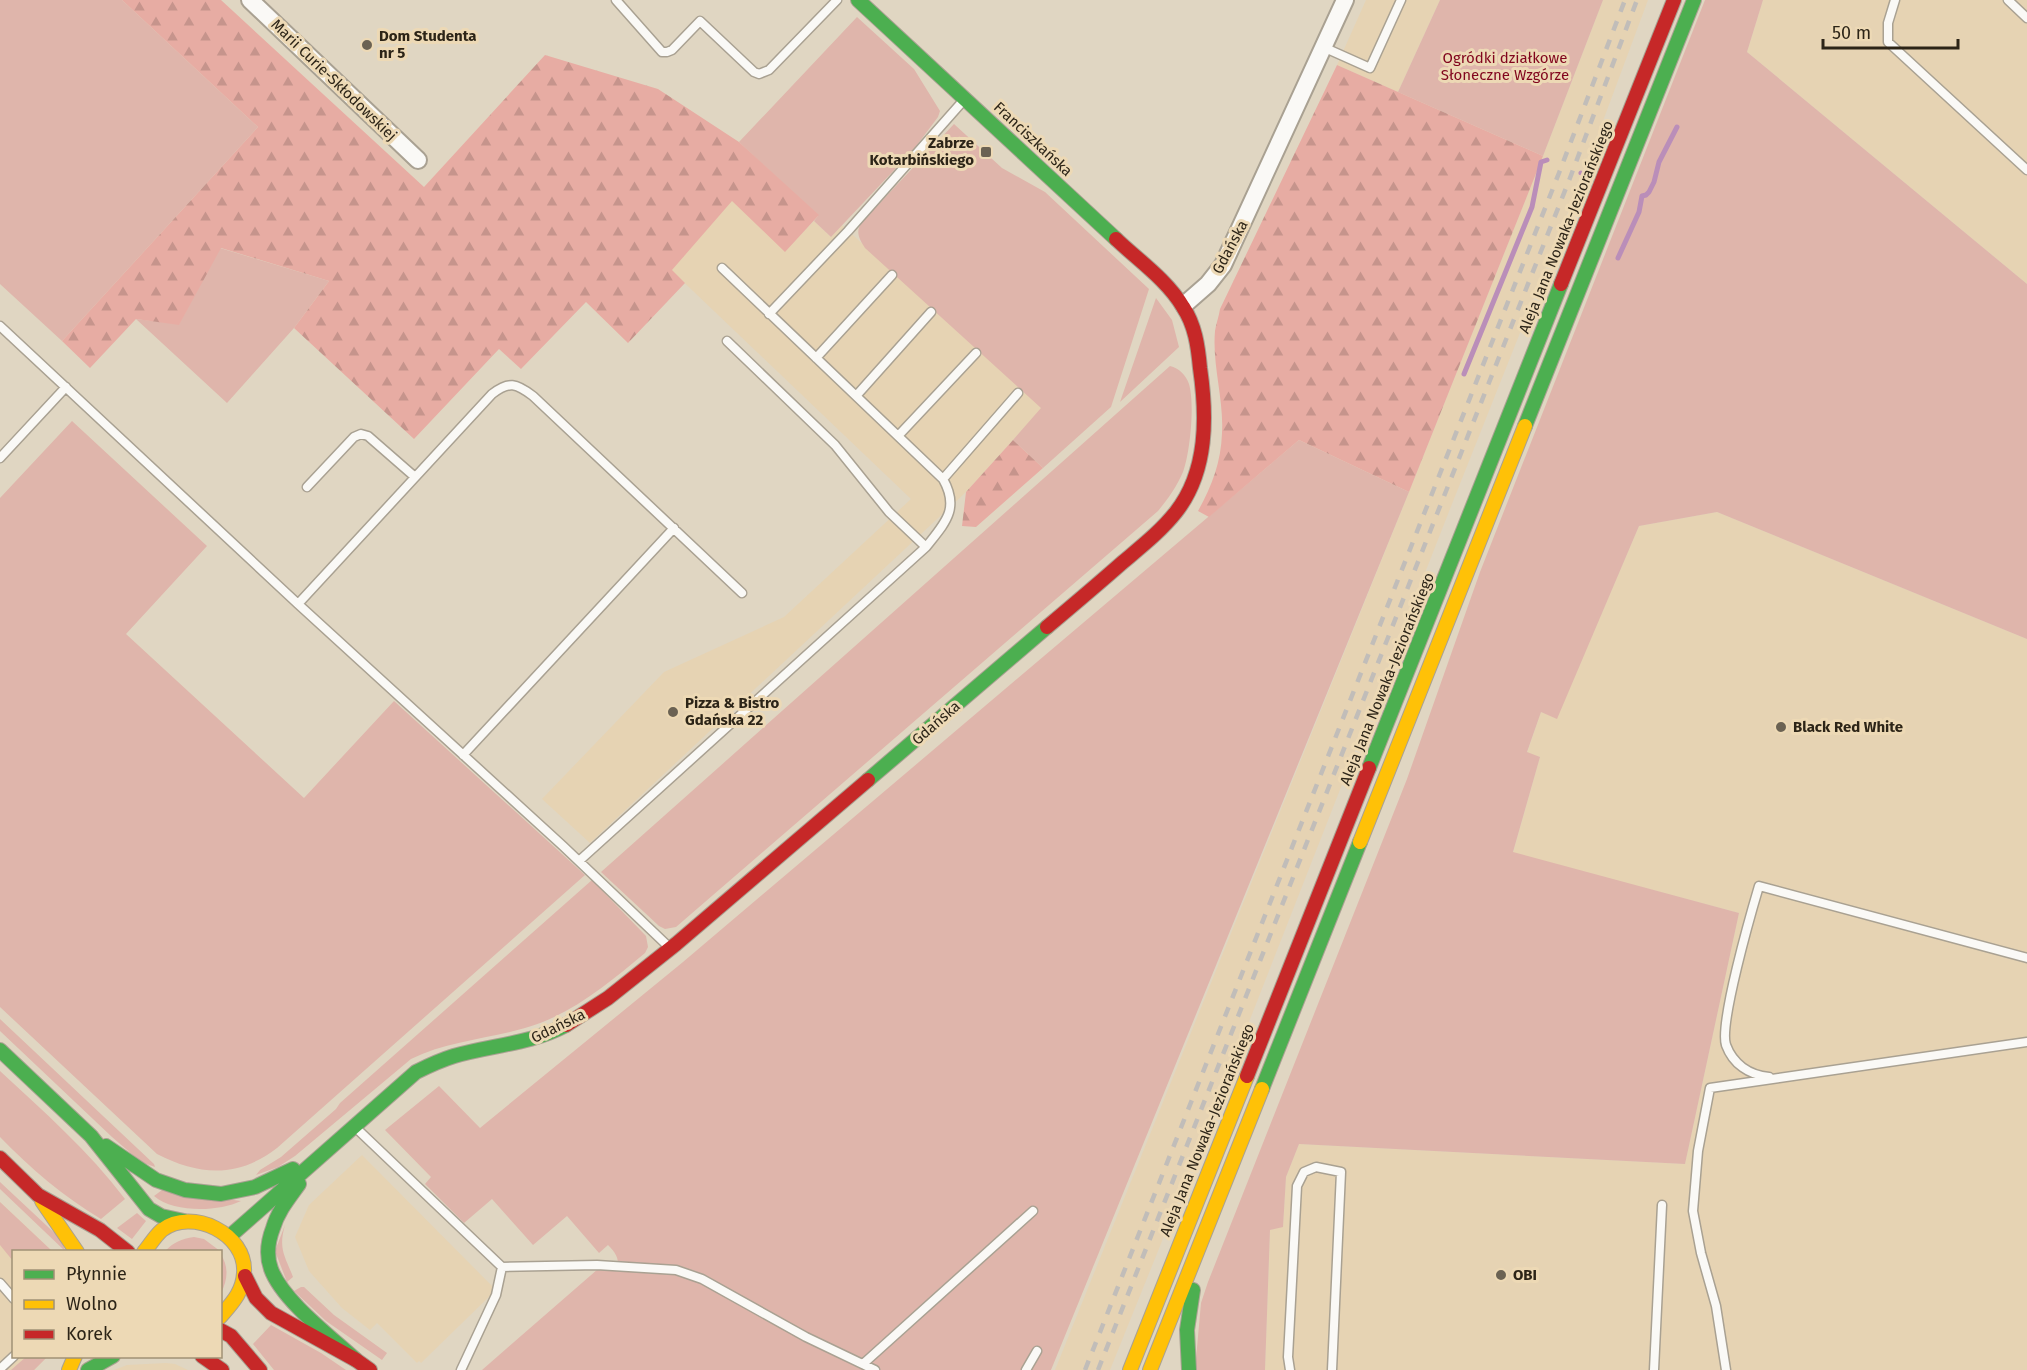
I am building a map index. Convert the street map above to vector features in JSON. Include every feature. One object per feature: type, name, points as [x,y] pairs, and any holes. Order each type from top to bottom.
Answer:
[{"type":"main road","name":"Franciszkańska","points":[[858,0],[1184,305]]},
{"type":"main road","name":"Aleja Jana Nowaka-Jeziorańskiego","points":[[1130,1370],[1674,0]]},
{"type":"main road","points":[[1150,1370],[1694,0]]},
{"type":"main road","name":"Gdańska","points":[[230,1236],[316,1158],[424,1067],[455,1056],[519,1043],[554,1031],[594,1008],[670,949],[1167,524],[1188,494],[1200,462],[1204,417],[1196,338],[1190,315],[1184,305]]},
{"type":"main road","points":[[0,1050],[91,1137],[149,1209],[161,1216],[184,1221],[201,1221],[218,1226],[230,1236],[239,1248],[244,1262],[245,1276],[240,1295],[231,1308],[222,1315]]},
{"type":"main road","points":[[91,1137],[156,1180],[185,1190],[221,1194],[255,1188],[316,1158]]},
{"type":"main road","points":[[0,1158],[6,1168],[38,1195],[100,1230],[127,1250]]},
{"type":"main road","points":[[316,1158],[280,1214],[270,1236],[268,1253],[272,1272],[286,1292],[356,1360]]},
{"type":"main road","points":[[38,1195],[77,1250]]},
{"type":"main road","points":[[145,1250],[150,1240],[162,1229],[184,1221]]},
{"type":"main road","points":[[1188,1370],[1187,1330],[1203,1237]]},
{"type":"main road","points":[[245,1276],[256,1298],[271,1313],[370,1370]]},
{"type":"main road","points":[[222,1331],[231,1336],[260,1370]]},
{"type":"main road","points":[[80,1370],[93,1358]]},
{"type":"main road","points":[[88,1370],[109,1358]]},
{"type":"main road","points":[[205,1358],[222,1370]]},
{"type":"street","name":"Marii Curie-Skłodowskiej","points":[[250,0],[418,160]]},
{"type":"street","name":"Gdańska","points":[[1184,305],[1208,284],[1223,265],[1345,0]]},
{"type":"lane","points":[[616,0],[662,52],[672,50],[700,21],[754,72],[759,74],[768,70],[837,0]]},
{"type":"lane","points":[[1323,47],[1370,68],[1401,0]]},
{"type":"lane","points":[[1895,0],[1888,23],[1888,42],[2027,170]]},
{"type":"lane","points":[[2008,0],[2027,18]]},
{"type":"lane","points":[[769,314],[877,199],[965,98]]},
{"type":"lane","points":[[579,861],[926,547],[943,525],[950,510],[950,492],[943,479],[722,268]]},
{"type":"lane","points":[[816,358],[892,274]]},
{"type":"lane","points":[[856,396],[931,312]]},
{"type":"lane","points":[[0,326],[298,604],[579,861],[670,949]]},
{"type":"lane","points":[[727,341],[835,446],[890,512],[926,547]]},
{"type":"lane","points":[[898,436],[976,353]]},
{"type":"lane","points":[[298,604],[492,394],[501,387],[511,384],[533,396],[742,593]]},
{"type":"lane","points":[[1,457],[66,387]]},
{"type":"lane","points":[[943,479],[1018,393]]},
{"type":"lane","points":[[307,487],[354,437],[361,434],[368,436],[416,477]]},
{"type":"lane","points":[[463,755],[674,528]]},
{"type":"lane","points":[[1778,1078],[1760,1076],[1745,1069],[1734,1060],[1726,1044],[1725,1026],[1746,930],[1759,886],[2027,958]]},
{"type":"lane","points":[[1726,1370],[1716,1306],[1701,1254],[1694,1211],[1698,1151],[1710,1088],[2027,1042]]},
{"type":"lane","points":[[354,1126],[502,1267],[597,1265],[676,1270],[702,1279],[806,1337],[875,1370]]},
{"type":"lane","points":[[1290,1370],[1288,1357],[1298,1186],[1304,1172],[1316,1167],[1341,1173],[1332,1370]]},
{"type":"lane","points":[[1654,1370],[1662,1205]]},
{"type":"lane","points":[[863,1364],[1033,1211]]},
{"type":"lane","points":[[461,1370],[496,1295],[502,1267]]},
{"type":"lane","points":[[0,1283],[12,1297]]},
{"type":"lane","points":[[1026,1370],[1037,1351]]},
{"type":"lane","points":[[0,1368],[12,1358]]},
{"type":"shaded area","points":[[1366,0],[1440,0],[1398,92],[1337,65]]},
{"type":"shaded area","points":[[1603,0],[1648,0],[1584,172],[1200,1147],[1110,1370],[1055,1370],[1409,492]]},
{"type":"shaded area","points":[[1763,0],[2027,0],[2027,284],[1747,52]]},
{"type":"shaded area","points":[[732,200],[785,251],[814,221],[831,237],[842,225],[1042,408],[966,492],[590,843],[542,799],[664,672],[784,617],[911,499],[671,270]]},
{"type":"shaded area","points":[[1717,512],[2027,639],[2027,1370],[1265,1370],[1270,1230],[1283,1226],[1286,1177],[1299,1144],[1685,1164],[1739,913],[1513,853],[1540,757],[1527,753],[1541,712],[1557,718],[1639,526]]},
{"type":"shaded area","points":[[362,1155],[496,1290],[421,1363],[419,1361],[417,1363],[377,1323],[370,1330],[342,1308],[309,1271],[295,1237],[309,1205]]},
{"type":"shaded area","points":[[0,1202],[51,1250],[12,1250],[12,1358],[46,1358],[34,1370],[0,1370]]},
{"type":"shaded area","points":[[166,1363],[188,1370],[114,1370],[127,1365]]},
{"type":"green space","points":[[0,0],[122,0],[258,127],[62,341],[0,284]]},
{"type":"green space","points":[[122,0],[221,0],[424,187],[545,55],[658,89],[739,142],[819,215],[785,252],[732,201],[672,270],[685,283],[628,343],[586,302],[521,369],[499,349],[414,439],[294,328],[329,281],[221,248],[179,325],[136,319],[90,368],[62,341],[258,127]]},
{"type":"green space","name":"Ogródki działkowe Słoneczne Wzgórze","points":[[1440,0],[1603,0],[1543,156],[1398,92]]},
{"type":"green space","points":[[1705,0],[1763,0],[1747,52],[2027,284],[2027,639],[1717,512],[1639,526],[1557,719],[1541,712],[1527,752],[1540,757],[1513,852],[1739,913],[1685,1164],[1299,1144],[1286,1177],[1283,1227],[1270,1230],[1265,1370],[1195,1370],[1201,1303],[1208,1282],[1407,779],[1480,572]]},
{"type":"green space","points":[[857,17],[914,69],[940,111],[914,149],[831,237],[814,221],[818,216],[739,142]]},
{"type":"green space","points":[[1337,65],[1543,156],[1409,492],[1299,440],[1209,517],[1198,511],[1215,474],[1220,454],[1222,420],[1216,369],[1215,331],[1220,309]]},
{"type":"green space","points":[[954,124],[1002,168],[1045,192],[1149,289],[1111,407],[1043,468],[1013,440],[1041,408],[865,248],[859,235],[862,222]]},
{"type":"green space","points":[[220,248],[329,281],[294,328],[227,403],[136,319],[179,324]]},
{"type":"green space","points":[[1156,298],[1172,320],[1179,347],[1120,402]]},
{"type":"green space","points":[[1170,366],[1182,372],[1189,384],[1192,404],[1191,428],[1183,472],[1158,511],[676,927],[665,929],[659,926],[601,872]]},
{"type":"green space","points":[[72,421],[207,546],[126,634],[304,798],[394,701],[585,875],[277,1148],[248,1165],[233,1169],[204,1170],[188,1167],[157,1154],[0,1007],[0,498]]},
{"type":"green space","points":[[1013,440],[1043,468],[976,527],[962,526],[966,492]]},
{"type":"green space","points":[[1299,440],[1409,492],[1051,1370],[482,1370],[598,1269],[618,1271],[617,1257],[608,1245],[599,1253],[567,1216],[533,1245],[492,1199],[464,1223],[425,1184],[431,1177],[385,1130],[439,1086],[480,1128],[683,962]]},
{"type":"green space","points":[[592,880],[646,936],[648,947],[645,953],[589,997],[542,1023],[453,1044],[411,1059],[295,1156],[278,1167],[256,1175],[281,1157],[336,1109],[340,1103]]},
{"type":"green space","points":[[0,1019],[155,1167],[141,1162],[112,1137],[0,1031]]},
{"type":"green space","points":[[0,1071],[81,1148],[125,1199],[101,1219],[48,1181],[0,1137]]},
{"type":"green space","points":[[0,1182],[62,1240],[65,1250],[64,1250],[0,1189]]},
{"type":"green space","points":[[162,1190],[241,1201],[209,1209],[184,1208],[163,1202],[154,1196]]},
{"type":"green space","points":[[0,1202],[51,1250],[12,1250],[12,1260],[0,1245]]},
{"type":"green space","points":[[137,1213],[146,1221],[132,1239],[117,1228]]},
{"type":"green space","points":[[285,1225],[282,1246],[293,1277],[287,1282],[275,1251]]},
{"type":"green space","points":[[194,1237],[204,1239],[219,1250],[166,1250],[178,1241]]},
{"type":"green space","points":[[222,1257],[225,1263],[225,1283],[222,1290]]},
{"type":"green space","points":[[304,1287],[334,1315],[387,1353],[382,1360],[326,1321],[294,1291]]},
{"type":"green space","points":[[271,1325],[346,1370],[274,1370],[253,1344]]},
{"type":"green space","points":[[25,1358],[46,1358],[34,1370],[11,1370]]},
{"type":"waterway","points":[[1618,258],[1639,212],[1642,196],[1649,192],[1659,162],[1677,127]]},
{"type":"waterway","points":[[1464,374],[1532,207],[1541,162],[1547,160]]},
{"type":"waterway","points":[[1581,173],[1589,176]]},
{"type":"railway","points":[[1085,1370],[1559,173],[1625,0]]},
{"type":"railway","points":[[1098,1370],[1570,178],[1637,0]]},
{"type":"traffic: fast","points":[[858,0],[1116,239]]},
{"type":"traffic: fast","points":[[1525,426],[1694,0]]},
{"type":"traffic: fast","points":[[1369,768],[1561,284]]},
{"type":"traffic: fast","points":[[868,780],[1047,627]]},
{"type":"traffic: fast","points":[[1262,1089],[1360,842]]},
{"type":"traffic: fast","points":[[230,1236],[416,1072],[454,1056],[525,1040],[566,1025]]},
{"type":"traffic: fast","points":[[0,1050],[91,1136],[149,1209],[161,1216],[184,1221]]},
{"type":"traffic: fast","points":[[106,1146],[156,1180],[185,1190],[221,1194],[255,1187],[293,1169]]},
{"type":"traffic: fast","points":[[299,1184],[275,1222],[269,1243],[269,1264],[285,1293],[356,1360]]},
{"type":"traffic: fast","points":[[1189,1370],[1187,1330],[1193,1290]]},
{"type":"traffic: fast","points":[[88,1370],[109,1358]]},
{"type":"traffic: slow","points":[[1360,842],[1525,426]]},
{"type":"traffic: slow","points":[[1130,1370],[1247,1076]]},
{"type":"traffic: slow","points":[[1150,1370],[1262,1089]]},
{"type":"traffic: slow","points":[[42,1201],[76,1250]]},
{"type":"traffic: slow","points":[[146,1250],[162,1230],[174,1224],[202,1223],[227,1236],[237,1247],[243,1259],[244,1273],[239,1292],[222,1315]]},
{"type":"traffic: slow","points":[[69,1370],[74,1358]]},
{"type":"traffic: jam","points":[[1561,284],[1674,0]]},
{"type":"traffic: jam","points":[[1047,627],[1158,532],[1170,519],[1187,496],[1200,461],[1204,405],[1198,352],[1190,321],[1169,288],[1116,239]]},
{"type":"traffic: jam","points":[[1247,1076],[1369,768]]},
{"type":"traffic: jam","points":[[566,1025],[608,998],[676,944],[868,780]]},
{"type":"traffic: jam","points":[[0,1158],[38,1195],[100,1230],[125,1250]]},
{"type":"traffic: jam","points":[[245,1276],[256,1298],[271,1313],[370,1370]]},
{"type":"traffic: jam","points":[[222,1331],[231,1336],[260,1370]]},
{"type":"traffic: jam","points":[[205,1358],[222,1370]]},
{"type":"place","name":"Dom Studenta nr 5","points":[[367,45]]},
{"type":"place","name":"Zabrze Kotarbińskiego","points":[[986,152]]},
{"type":"place","name":"Pizza & Bistro Gdańska 22","points":[[673,712]]},
{"type":"place","name":"Black Red White","points":[[1781,727]]},
{"type":"place","name":"OBI","points":[[1501,1275]]}]
